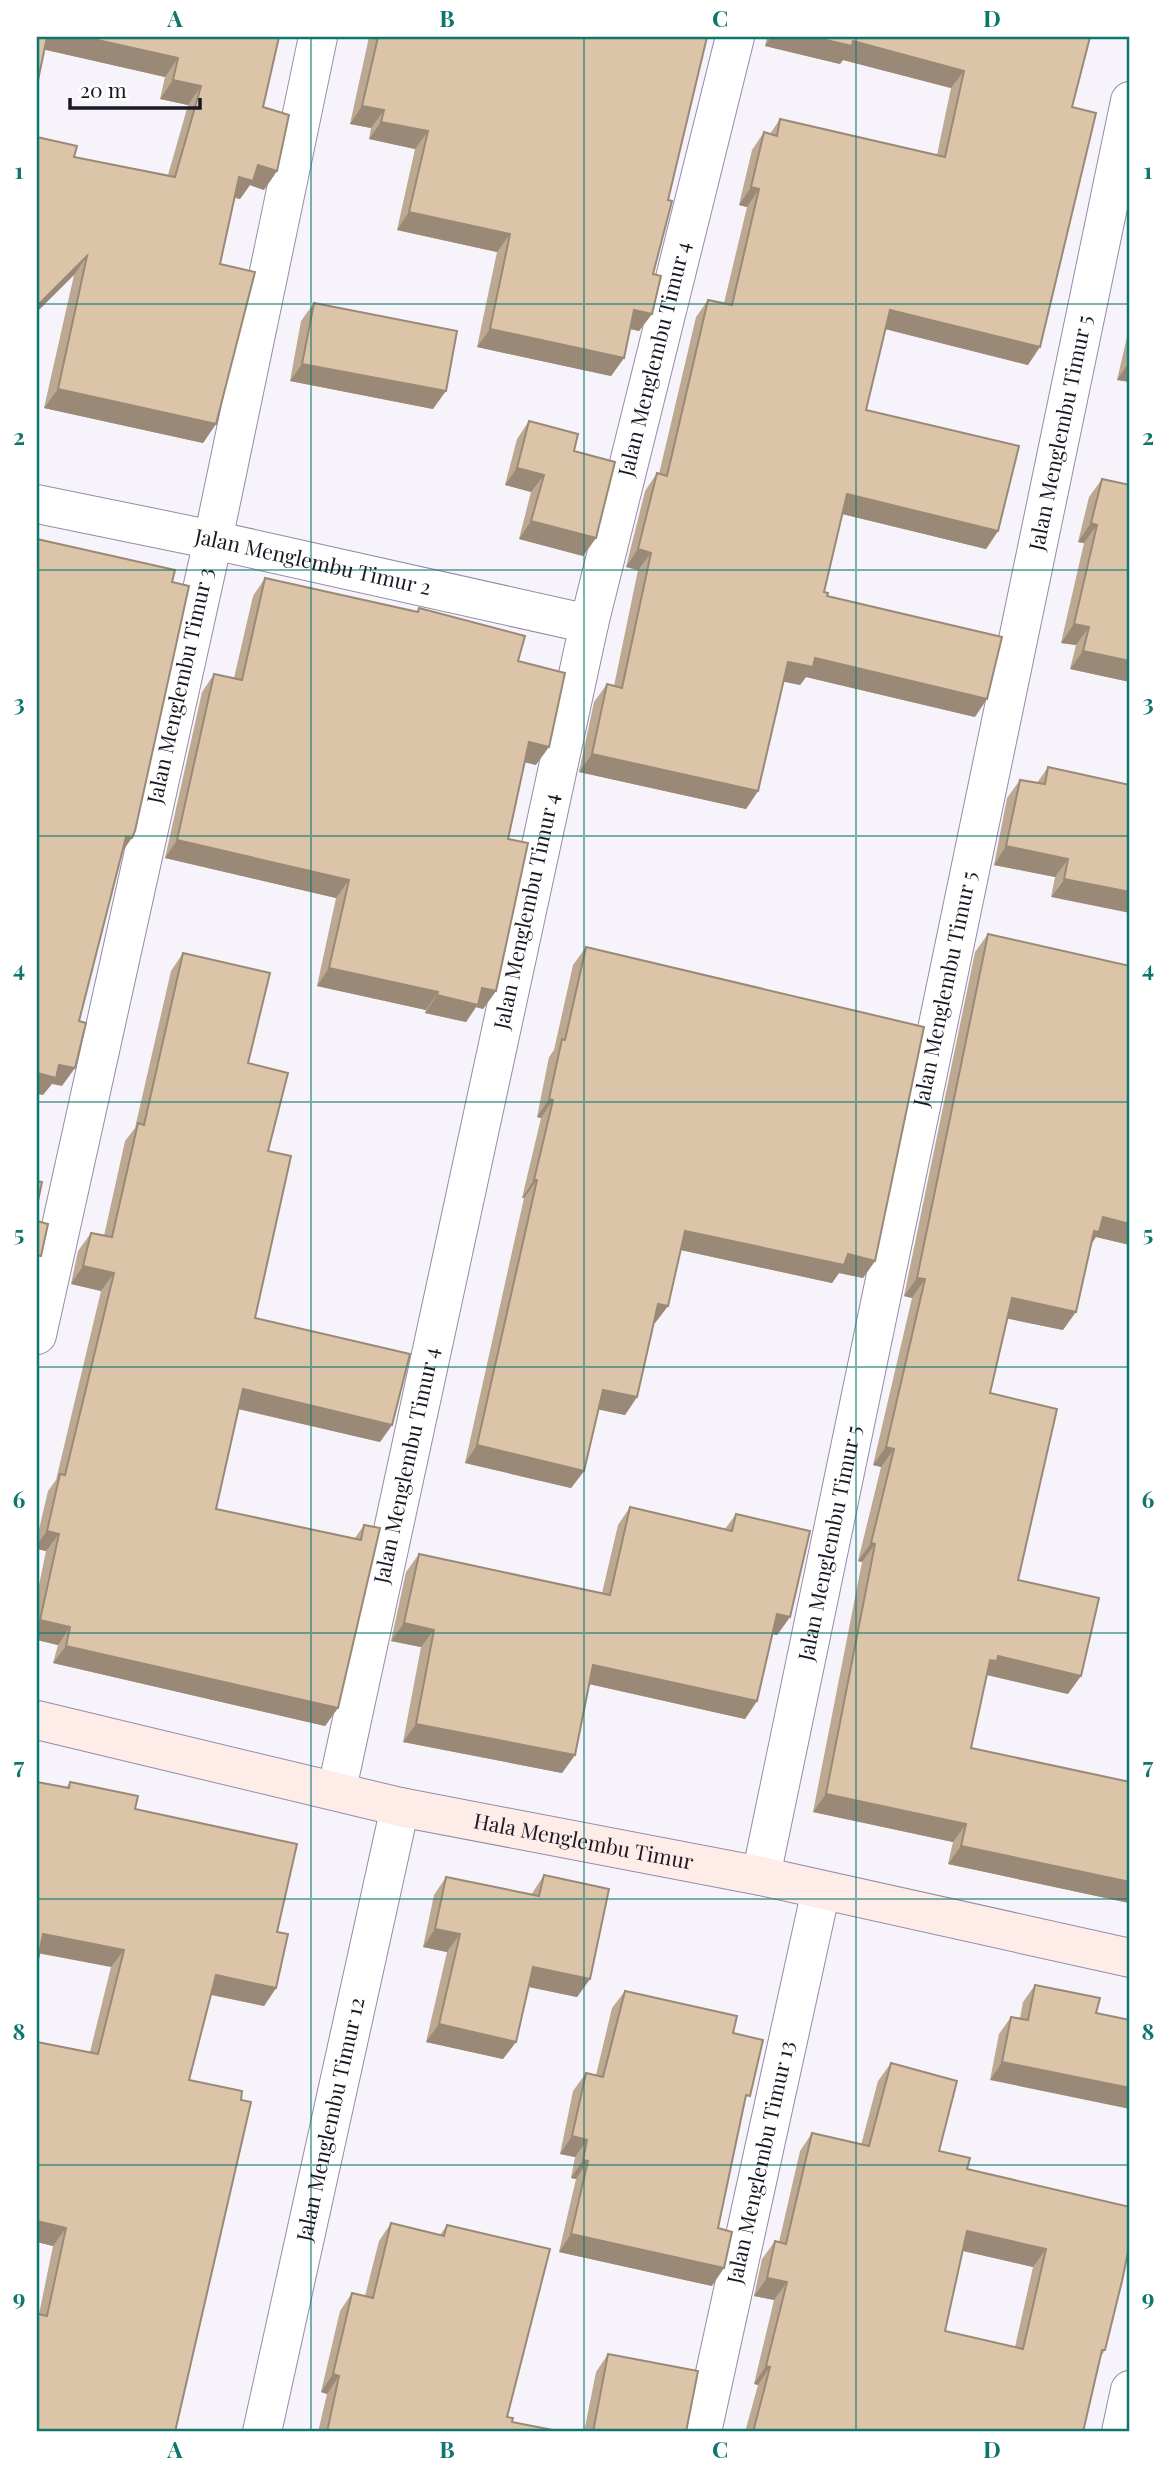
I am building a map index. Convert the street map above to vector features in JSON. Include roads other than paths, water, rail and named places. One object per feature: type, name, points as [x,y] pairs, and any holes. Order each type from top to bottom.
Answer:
[{"type":"street","name":"Jalan Menglembu Timur 3","points":[[37,1335],[213,540],[318,37]]},
{"type":"street","name":"Jalan Menglembu Timur 4","points":[[337,1789],[589,624],[735,37]]},
{"type":"street","name":"Jalan Menglembu Timur 5","points":[[761,1876],[1130,101]]},
{"type":"street","name":"Jalan Menglembu Timur 2","points":[[37,505],[213,540],[589,624]]},
{"type":"street","name":"Hala Menglembu Timur","points":[[37,1720],[337,1789],[400,1807],[761,1876],[1130,1958]]},
{"type":"street","name":"Jalan Menglembu Timur 12","points":[[262,2432],[400,1807]]},
{"type":"street","name":"Jalan Menglembu Timur 13","points":[[702,2432],[821,1890]]},
{"type":"street","points":[[1121,2432],[1130,2390]]}]
